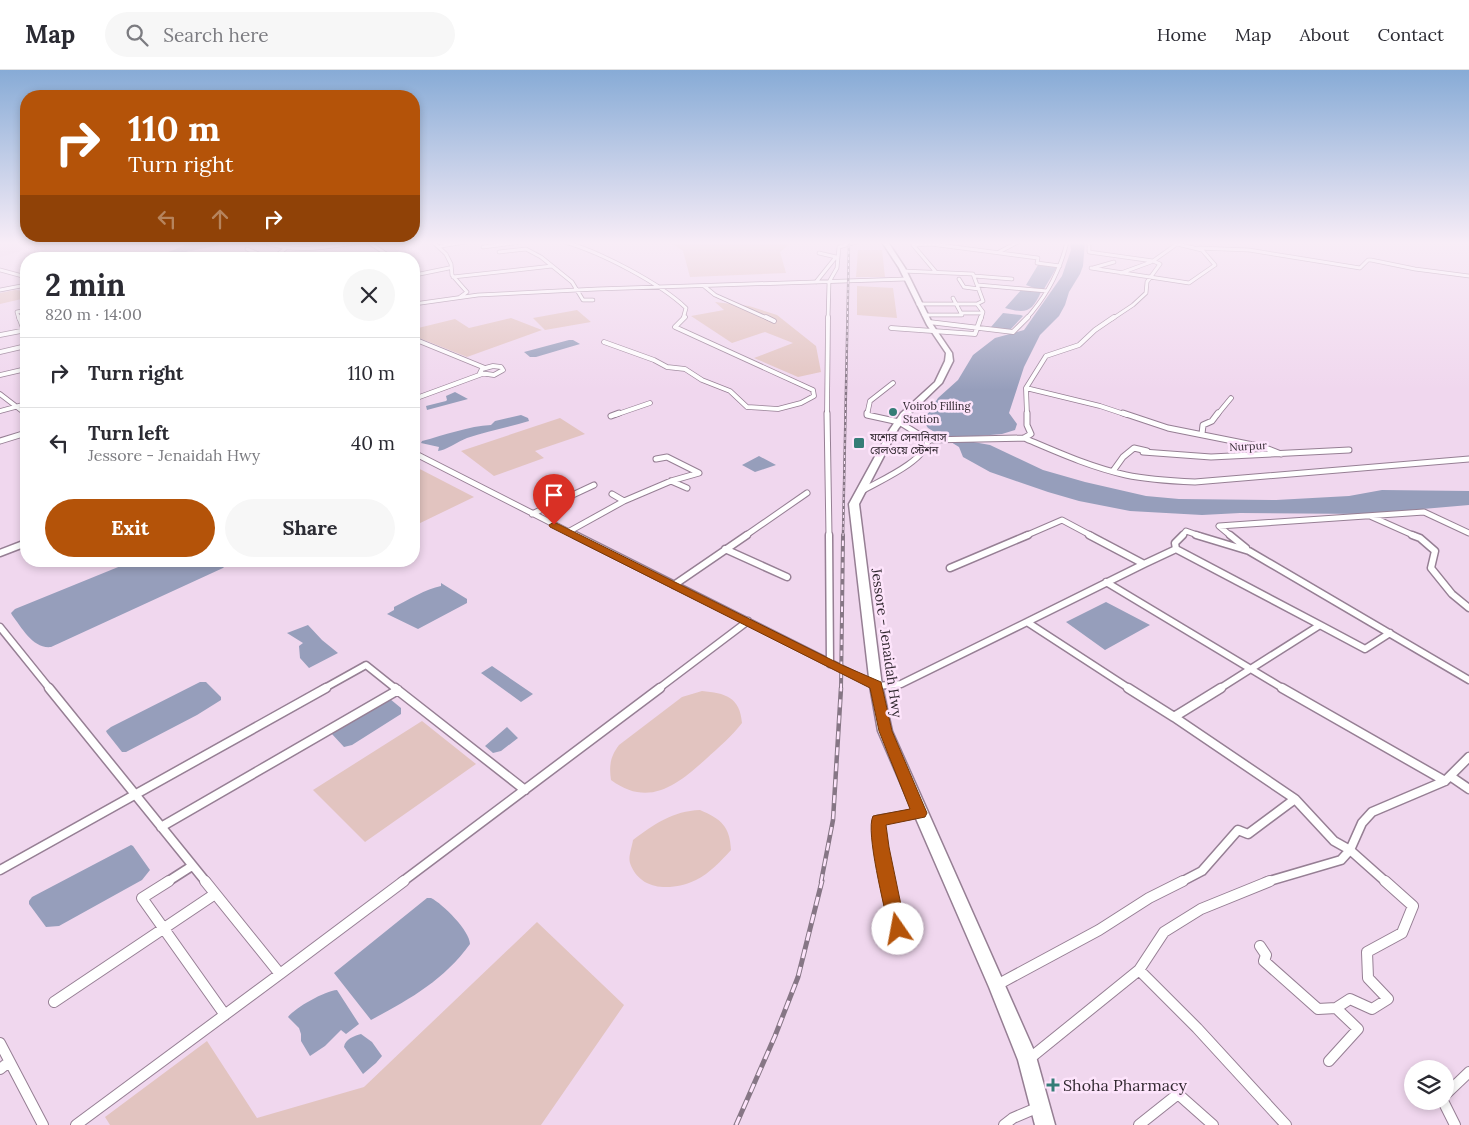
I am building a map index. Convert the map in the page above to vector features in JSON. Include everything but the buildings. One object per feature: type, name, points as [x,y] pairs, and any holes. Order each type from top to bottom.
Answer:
[{"type":"highway","name":"Jessore - Jenaidah Hwy","points":[[912,291],[926,318],[949,353],[949,361],[938,383],[899,422],[859,493],[854,510],[876,686],[886,731],[1028,1060],[1045,1125]]},
{"type":"street","points":[[459,297],[466,291]]},
{"type":"street","points":[[420,303],[459,297],[555,291]]},
{"type":"street","points":[[577,291],[583,300],[593,300]]},
{"type":"street","points":[[604,342],[654,360],[667,367],[685,369],[702,380],[730,390],[741,404],[747,407],[778,409],[801,403],[814,396],[813,390],[675,327],[685,317],[686,308],[665,291]]},
{"type":"street","points":[[710,291],[774,321]]},
{"type":"street","points":[[829,291],[830,664]]},
{"type":"street","points":[[891,328],[926,318],[956,304],[977,304],[983,301],[980,291]]},
{"type":"street","points":[[926,318],[978,328],[1013,332],[1036,308],[1047,291]]},
{"type":"street","points":[[1024,438],[1031,434],[1027,425],[1026,388],[1046,356],[1079,345],[1095,330],[1133,305],[1146,291]]},
{"type":"street","points":[[953,298],[961,313]]},
{"type":"street","points":[[926,318],[971,335],[975,334],[981,313],[983,312],[977,304]]},
{"type":"street","points":[[926,318],[962,316],[961,313]]},
{"type":"street","points":[[961,313],[981,313]]},
{"type":"street","points":[[0,335],[20,331]]},
{"type":"street","points":[[420,341],[484,368],[497,366],[503,370],[494,375],[482,374],[420,397]]},
{"type":"street","points":[[0,352],[20,348]]},
{"type":"street","points":[[482,374],[480,371],[484,368]]},
{"type":"street","points":[[0,376],[20,371]]},
{"type":"street","points":[[893,384],[870,401],[867,416],[899,422],[928,440],[1024,438],[1061,454],[1139,478],[1195,482],[1469,459]]},
{"type":"street","points":[[1026,388],[1100,406],[1168,428],[1263,447],[1281,454]]},
{"type":"street","points":[[0,394],[20,409]]},
{"type":"street","points":[[1202,434],[1203,424],[1212,421],[1231,398]]},
{"type":"street","points":[[611,416],[650,403]]},
{"type":"street","points":[[0,411],[20,405]]},
{"type":"street","points":[[0,441],[20,435]]},
{"type":"street","points":[[859,493],[916,459],[926,449],[928,440]]},
{"type":"street","name":"Nurpur","points":[[1113,471],[1123,457],[1134,448],[1146,450],[1145,452],[1211,457],[1349,450]]},
{"type":"street","points":[[420,456],[876,686],[901,684],[1176,549]]},
{"type":"street","points":[[568,532],[624,501],[672,481],[699,473],[667,457],[656,459]]},
{"type":"street","points":[[672,481],[687,488]]},
{"type":"street","points":[[532,514],[594,485]]},
{"type":"street","points":[[674,585],[807,493]]},
{"type":"street","points":[[612,494],[624,501]]},
{"type":"street","points":[[1469,533],[1424,512],[1219,526],[1249,551],[1469,680]]},
{"type":"street","points":[[1369,516],[1420,538],[1436,551],[1431,568],[1452,594],[1469,608]]},
{"type":"street","points":[[950,568],[1062,520],[1144,564]]},
{"type":"street","points":[[1176,549],[1175,543],[1186,531],[1225,545],[1249,551]]},
{"type":"street","points":[[0,553],[20,545]]},
{"type":"street","points":[[726,549],[787,577]]},
{"type":"street","points":[[1176,549],[1364,649],[1390,633]]},
{"type":"street","points":[[1106,582],[1249,669],[1469,789]]},
{"type":"street","points":[[76,1125],[280,974],[748,621]]},
{"type":"street","points":[[1027,622],[1296,799],[1334,841],[1350,850],[1412,906],[1402,932],[1367,952],[1368,978],[1388,999],[1372,1009],[1350,999],[1336,1008],[1318,1009],[1264,960],[1266,955],[1260,946]]},
{"type":"street","points":[[1174,717],[1320,625]]},
{"type":"street","points":[[0,626],[280,974]]},
{"type":"street","points":[[0,870],[366,665],[525,790]]},
{"type":"street","points":[[161,827],[398,690]]},
{"type":"street","points":[[1028,1060],[1139,970],[1164,932],[1201,909],[1259,884],[1341,860],[1350,850],[1362,823],[1372,812],[1448,779],[1469,756]]},
{"type":"street","points":[[997,986],[1202,871],[1238,830],[1248,834],[1296,799]]},
{"type":"street","points":[[898,929],[881,847],[878,820],[920,813]]},
{"type":"street","points":[[192,866],[142,898],[225,1015]]},
{"type":"street","points":[[54,1002],[215,894]]},
{"type":"street","points":[[1139,970],[1197,1028],[1286,1125]]},
{"type":"street","points":[[1329,1061],[1358,1029],[1336,1008]]},
{"type":"street","points":[[0,1043],[5,1066],[43,1125]]},
{"type":"street","points":[[1454,1086],[1469,1072]]},
{"type":"street","points":[[1139,1125],[1178,1094],[1213,1125]]},
{"type":"street","points":[[1004,1125],[1013,1118],[1040,1106]]},
{"type":"street","points":[[1447,1110],[1455,1125]]},
{"type":"shaded area","points":[[20,291],[20,299],[0,304],[0,293]]},
{"type":"shaded area","points":[[857,291],[893,291],[897,318],[857,315]]},
{"type":"shaded area","points":[[715,302],[749,306],[777,315],[816,346],[821,372],[798,377],[754,358],[793,343],[765,332],[732,343],[691,316],[724,310]]},
{"type":"shaded area","points":[[577,310],[591,322],[545,330],[533,318]]},
{"type":"shaded area","points":[[511,318],[542,330],[467,357],[420,338],[420,328],[455,319],[469,328]]},
{"type":"shaded area","points":[[560,418],[585,434],[535,451],[544,458],[494,476],[461,451]]},
{"type":"shaded area","points":[[420,469],[474,497],[420,523]]},
{"type":"shaded area","points":[[702,691],[724,695],[735,702],[738,707],[742,723],[725,741],[695,769],[662,790],[650,793],[638,792],[625,788],[611,780],[611,762],[619,745],[682,697]]},
{"type":"shaded area","points":[[422,721],[476,764],[365,842],[313,790]]},
{"type":"shaded area","points":[[700,810],[723,824],[729,835],[731,850],[706,874],[687,884],[668,887],[658,886],[649,884],[641,879],[635,873],[630,863],[633,840],[664,819],[681,813]]},
{"type":"shaded area","points":[[537,922],[624,1005],[541,1125],[110,1125],[105,1117],[207,1041],[257,1118],[364,1087]]},
{"type":"water","points":[[1020,291],[1041,292],[1035,304],[1028,310],[1018,311],[1005,308]]},
{"type":"water","points":[[1051,291],[1069,291],[1059,316],[1040,335],[1024,367],[1009,413],[1017,424],[1015,430],[1002,434],[967,437],[968,441],[990,445],[1043,470],[1146,496],[1179,499],[1276,500],[1349,496],[1382,490],[1469,491],[1469,505],[1365,514],[1240,513],[1202,515],[1130,511],[1079,501],[990,472],[963,457],[959,447],[928,428],[923,421],[938,398],[958,380],[973,355],[995,338],[1024,330]]},
{"type":"water","points":[[1003,313],[1023,316],[1010,330],[991,327]]},
{"type":"water","points":[[569,340],[580,344],[536,357],[530,357],[524,352]]},
{"type":"water","points":[[455,392],[468,399],[427,410],[426,406],[446,401],[446,396]]},
{"type":"water","points":[[521,415],[528,418],[529,421],[467,438],[441,451],[438,451],[439,447],[421,443],[422,441],[474,427],[491,425],[495,421]]},
{"type":"water","points":[[759,456],[776,465],[755,472],[742,465]]},
{"type":"water","points":[[118,567],[224,567],[51,647],[39,645],[28,637],[11,613],[15,609]]},
{"type":"water","points":[[441,583],[467,599],[467,603],[418,629],[387,614],[394,610],[394,607],[411,598],[441,586]]},
{"type":"water","points":[[1106,602],[1150,625],[1105,650],[1066,622]]},
{"type":"water","points":[[308,625],[338,653],[309,668],[300,658],[299,646],[303,643],[287,633]]},
{"type":"water","points":[[492,666],[533,694],[521,702],[481,673]]},
{"type":"water","points":[[200,682],[206,682],[221,697],[221,700],[197,715],[126,752],[122,752],[107,733],[106,731],[111,727]]},
{"type":"water","points":[[390,699],[401,708],[401,714],[352,745],[344,747],[331,733]]},
{"type":"water","points":[[507,727],[518,738],[501,751],[493,753],[485,746]]},
{"type":"water","points":[[131,845],[150,870],[142,880],[59,926],[46,927],[29,904],[32,897]]},
{"type":"water","points":[[427,898],[436,901],[455,918],[466,932],[470,944],[449,969],[437,979],[371,1020],[334,973]]},
{"type":"water","points":[[337,990],[359,1024],[346,1034],[341,1030],[325,1046],[310,1056],[301,1041],[299,1028],[288,1017],[311,1000],[325,993]]},
{"type":"water","points":[[361,1034],[372,1042],[382,1056],[363,1074],[344,1047],[348,1040]]},
{"type":"railway","points":[[843,536],[848,291]]},
{"type":"railway","points":[[841,689],[843,535]]},
{"type":"railway","points":[[821,882],[833,820],[841,688]]},
{"type":"railway","points":[[736,1125],[775,1036],[798,977],[822,881]]},
{"type":"place","name":"Voirob Filling Station","points":[[893,412]]},
{"type":"place","name":"যশোর সেনানিবাস রেলওয়ে স্টেশন","points":[[859,443]]},
{"type":"place","name":"Shoha Pharmacy","points":[[1053,1085]]},
{"type":"route","points":[[554,525],[876,686],[886,731],[920,813],[878,820],[881,847],[898,929]]}]
